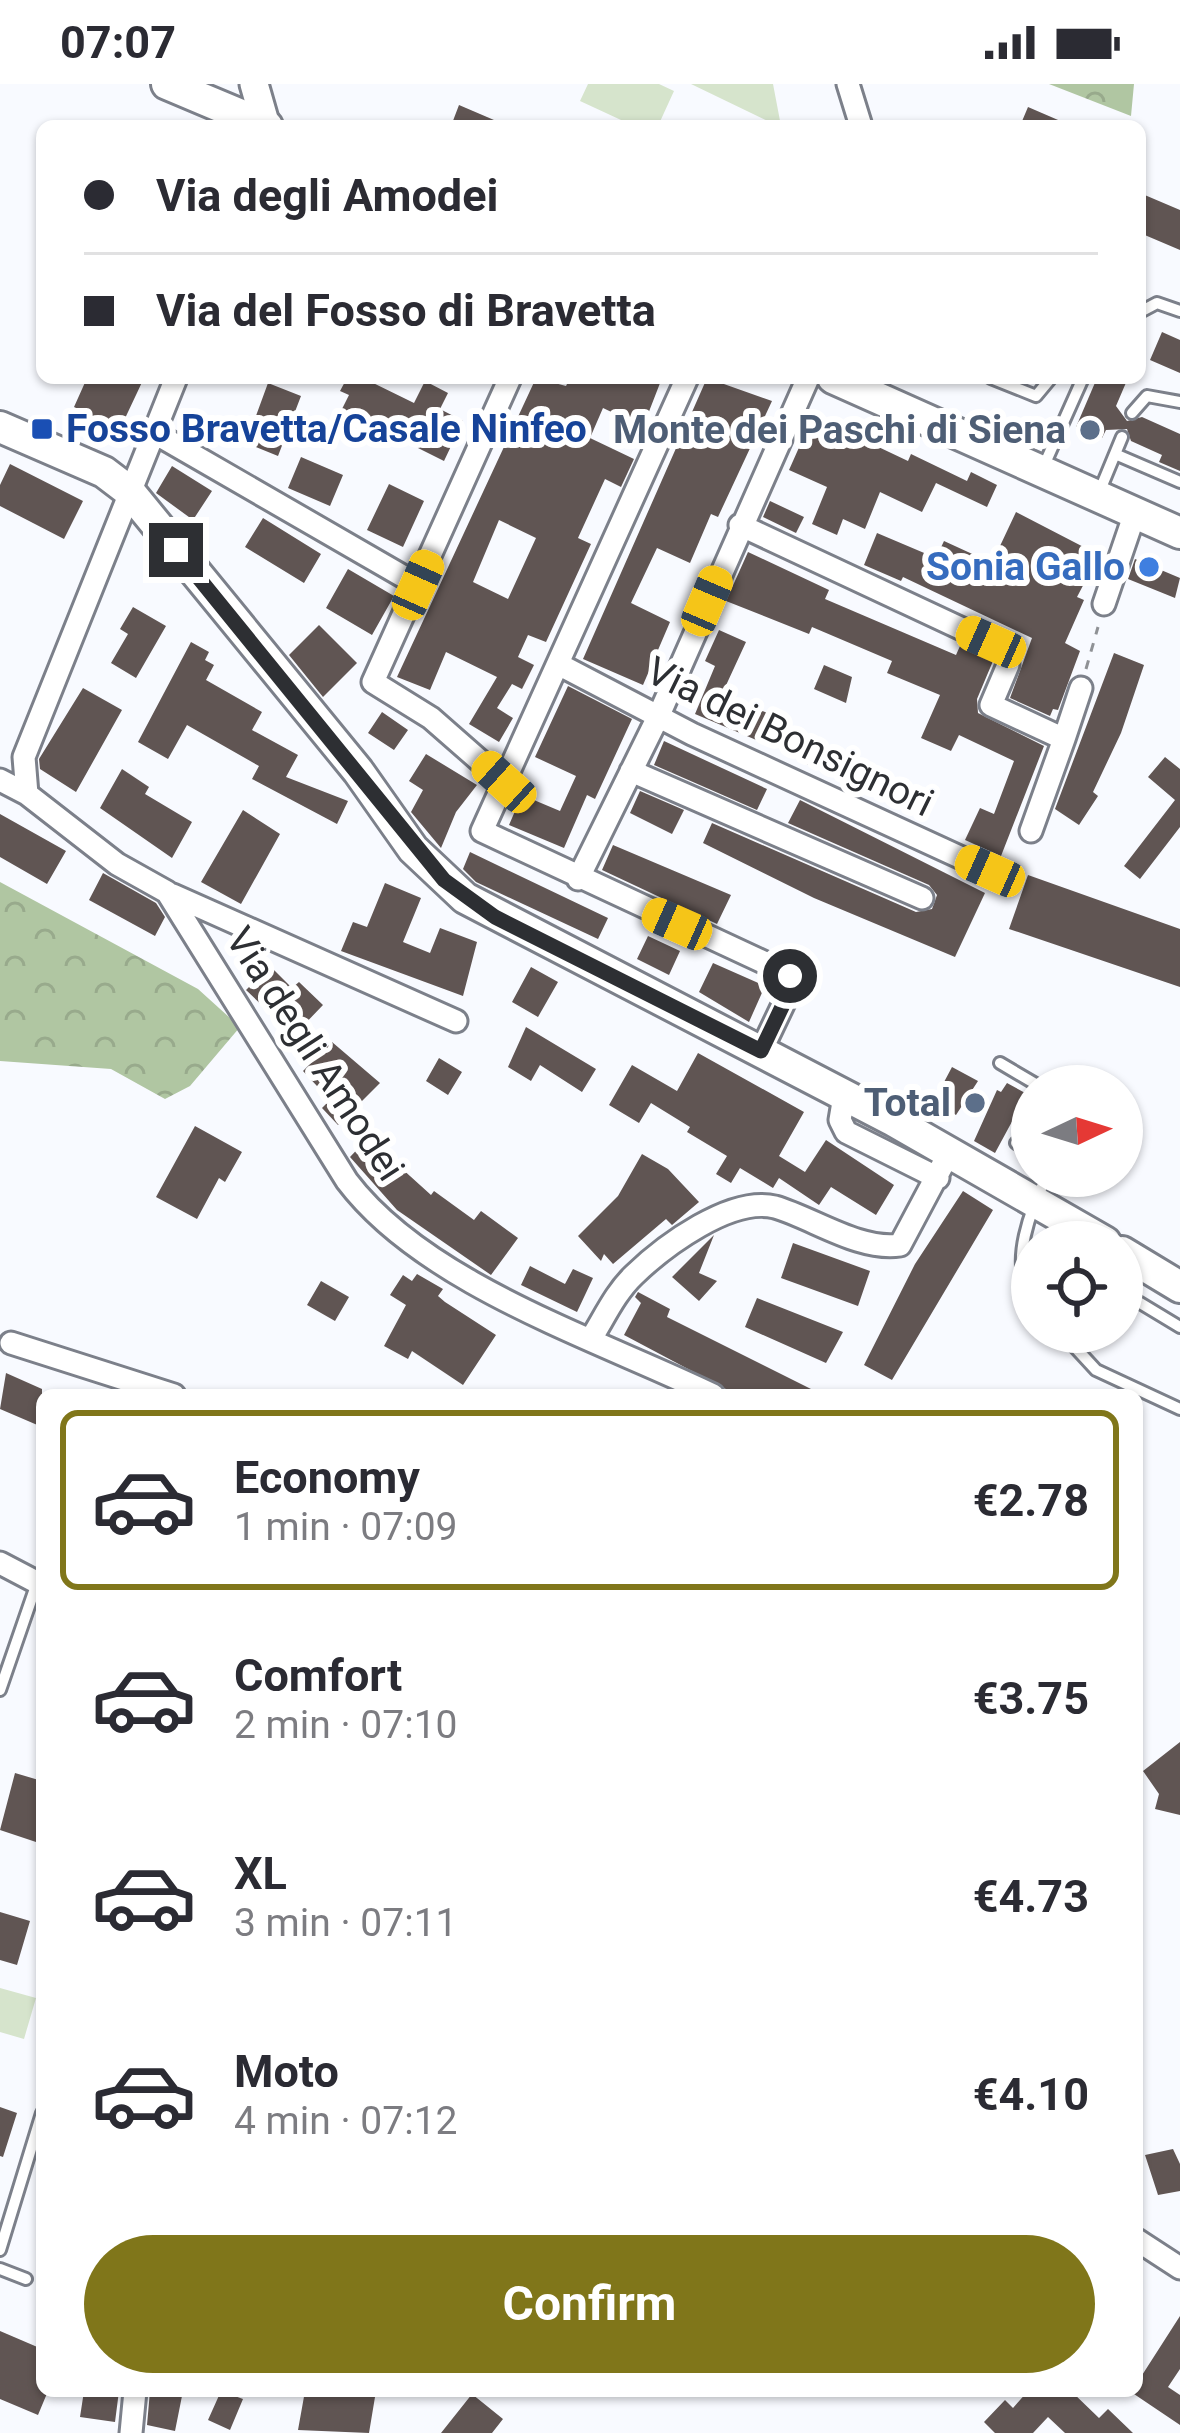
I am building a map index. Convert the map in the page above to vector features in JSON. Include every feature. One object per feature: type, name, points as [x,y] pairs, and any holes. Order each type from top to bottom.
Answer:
[{"type":"main road","points":[[185,86],[235,99],[259,120]]},
{"type":"main road","points":[[845,384],[1180,533]]},
{"type":"main road","points":[[0,427],[104,472],[129,490],[444,880],[495,917],[844,1096],[944,1165],[1011,1181]]},
{"type":"main road","points":[[1052,1197],[1080,1221]]},
{"type":"main road","points":[[1143,1265],[1180,1287]]},
{"type":"street","points":[[254,84],[264,120]]},
{"type":"street","points":[[848,84],[859,120]]},
{"type":"street","points":[[27,794],[24,757],[173,384]]},
{"type":"street","points":[[504,782],[430,718],[373,682],[507,384]]},
{"type":"street","points":[[683,384],[482,831],[788,974],[791,988],[761,1051]]},
{"type":"street","points":[[578,879],[658,715],[805,384]]},
{"type":"street","points":[[153,432],[418,585]]},
{"type":"street","points":[[1104,604],[1135,513]]},
{"type":"street","points":[[740,525],[1007,650],[1008,665],[991,705],[1064,739]]},
{"type":"street","name":"Via dei Bonsignori","points":[[560,665],[990,871]]},
{"type":"street","points":[[1031,831],[1081,688]]},
{"type":"street","points":[[631,771],[922,898]]},
{"type":"street","name":"Via degli Amodei","points":[[0,780],[27,794],[117,864],[167,892],[368,1208],[442,1264],[700,1389]]},
{"type":"street","points":[[167,892],[456,1021]]},
{"type":"street","points":[[592,1337],[635,1274],[721,1217],[768,1206],[894,1246],[910,1234],[944,1165]]},
{"type":"street","points":[[11,1343],[155,1389]]},
{"type":"street","points":[[0,1563],[36,1582]]},
{"type":"street","points":[[1143,2244],[1180,2268]]},
{"type":"street","points":[[131,2433],[134,2397]]},
{"type":"lane","points":[[1146,309],[1157,304],[1180,311]]},
{"type":"lane","points":[[1006,384],[1036,396],[1046,384]]},
{"type":"lane","points":[[1040,473],[1080,384]]},
{"type":"lane","points":[[1132,412],[1147,396],[1180,402]]},
{"type":"lane","points":[[1097,497],[1122,437]]},
{"type":"lane","points":[[1115,454],[1180,482]]},
{"type":"lane","points":[[1000,1063],[1011,1069]]},
{"type":"lane","points":[[1143,1305],[1180,1327]]},
{"type":"lane","points":[[1080,1353],[1096,1370],[1137,1389]]},
{"type":"lane","points":[[1143,1392],[1180,1409]]},
{"type":"lane","points":[[0,1690],[36,1595]]},
{"type":"lane","points":[[0,2250],[36,2133]]},
{"type":"lane","points":[[0,2269],[26,2279]]},
{"type":"path","points":[[1081,688],[1104,604]]},
{"type":"green space","points":[[588,84],[659,84],[674,91],[661,120],[621,120],[580,101]]},
{"type":"green space","points":[[691,84],[773,84],[780,120],[766,120]]},
{"type":"green space","points":[[1049,84],[1134,84],[1131,116]]},
{"type":"green space","points":[[0,882],[198,989],[240,1027],[190,1086],[165,1099],[111,1069],[0,1061]]},
{"type":"green space","points":[[0,1988],[36,1998],[24,2039],[0,2032]]},
{"type":"building","points":[[459,105],[494,120],[453,120]]},
{"type":"building","points":[[1028,107],[1058,120],[1023,120]]},
{"type":"building","points":[[1146,196],[1180,210],[1180,250],[1146,236]]},
{"type":"building","points":[[1162,332],[1180,340],[1180,373],[1150,360]]},
{"type":"building","points":[[84,384],[141,384],[120,429],[74,407]]},
{"type":"building","points":[[268,384],[301,396],[278,456],[246,443]]},
{"type":"building","points":[[344,384],[375,384],[414,403],[424,384],[431,384],[448,393],[440,409],[463,421],[444,461],[404,441],[408,433],[379,419],[372,433],[338,417],[349,395],[340,391]]},
{"type":"building","points":[[533,384],[660,384],[643,427],[603,408],[590,438],[634,459],[621,487],[605,479],[578,538],[591,544],[546,642],[528,635],[518,657],[534,665],[522,689],[512,684],[497,708],[513,718],[499,742],[469,724],[497,677],[446,652],[430,690],[397,677]],"holes":[[[499,520],[536,538],[508,599],[473,582]]]},
{"type":"building","points":[[704,384],[724,384],[772,401],[718,517],[711,514],[690,563],[657,548],[631,603],[670,622],[643,685],[583,659]]},
{"type":"building","points":[[1094,384],[1125,384],[1116,406],[1127,421],[1142,417],[1180,434],[1180,471],[1159,462],[1162,455],[1131,441],[1127,429],[1106,430],[1102,438],[1076,427]]},
{"type":"building","points":[[813,416],[908,461],[911,454],[967,481],[971,472],[997,485],[987,507],[936,483],[922,512],[880,492],[865,529],[843,519],[837,535],[812,524],[827,487],[789,470]]},
{"type":"building","points":[[301,457],[343,475],[330,506],[288,488]]},
{"type":"building","points":[[10,464],[83,501],[64,539],[0,506],[0,485]]},
{"type":"building","points":[[172,466],[212,491],[193,520],[156,493]]},
{"type":"building","points":[[389,484],[424,501],[403,547],[367,530]]},
{"type":"building","points":[[770,501],[804,517],[796,533],[763,517]]},
{"type":"building","points":[[1016,512],[1099,555],[1077,597],[1084,600],[1065,643],[1080,651],[1058,710],[1053,709],[1050,716],[1010,698],[1032,638],[903,577],[901,581],[864,565],[877,533],[936,558],[944,541],[992,563]]},
{"type":"building","points":[[263,518],[321,554],[304,583],[245,547]]},
{"type":"building","points":[[748,552],[829,590],[825,599],[956,655],[960,646],[993,661],[977,699],[978,713],[1044,746],[1001,856],[965,840],[980,808],[994,814],[1014,761],[959,735],[951,751],[921,738],[940,695],[887,673],[892,661],[812,627],[809,634],[726,601]]},
{"type":"building","points":[[1135,559],[1180,578],[1175,598],[1128,579]]},
{"type":"building","points":[[348,569],[394,596],[372,635],[326,608]]},
{"type":"building","points":[[133,607],[166,626],[136,678],[111,663],[128,634],[120,629]]},
{"type":"building","points":[[319,625],[357,663],[323,697],[289,655]]},
{"type":"building","points":[[719,630],[746,642],[722,694],[772,715],[761,742],[695,714],[715,666],[705,661]]},
{"type":"building","points":[[191,642],[209,652],[205,660],[214,665],[206,680],[262,712],[252,730],[298,755],[286,777],[348,801],[337,824],[252,779],[259,766],[187,725],[168,759],[138,742]]},
{"type":"building","points":[[1114,653],[1144,665],[1121,733],[1093,792],[1098,796],[1079,825],[1055,809]]},
{"type":"building","points":[[824,665],[852,677],[846,703],[814,689]]},
{"type":"building","points":[[568,686],[632,719],[595,799],[587,795],[564,848],[509,825],[522,795],[560,811],[576,776],[535,757]]},
{"type":"building","points":[[83,688],[122,710],[76,792],[40,769],[39,759]]},
{"type":"building","points":[[382,712],[408,730],[394,750],[368,733]]},
{"type":"building","points":[[806,738],[846,751],[835,776],[797,760]]},
{"type":"building","points":[[664,741],[767,789],[757,810],[654,765]]},
{"type":"building","points":[[426,754],[477,785],[456,812],[441,848],[411,812],[423,790],[409,781]]},
{"type":"building","points":[[1165,757],[1180,769],[1180,827],[1140,879],[1124,866],[1175,800],[1148,777]]},
{"type":"building","points":[[122,769],[149,787],[145,794],[192,822],[172,858],[100,808]]},
{"type":"building","points":[[640,791],[684,810],[672,834],[630,813]]},
{"type":"building","points":[[800,800],[985,893],[955,957],[814,898],[703,843],[712,823],[916,912],[932,909],[937,895],[929,885],[788,823]]},
{"type":"building","points":[[243,810],[280,834],[241,904],[201,882]]},
{"type":"building","points":[[0,814],[66,851],[47,884],[0,857]]},
{"type":"building","points":[[613,845],[731,895],[717,924],[602,870]]},
{"type":"building","points":[[470,852],[608,918],[598,939],[476,882],[463,869]]},
{"type":"building","points":[[103,873],[156,903],[165,917],[155,936],[89,900]]},
{"type":"building","points":[[1028,875],[1180,929],[1180,987],[1009,929]]},
{"type":"building","points":[[385,883],[421,898],[403,942],[430,953],[440,928],[477,942],[463,996],[341,951],[353,922],[367,927]]},
{"type":"building","points":[[648,936],[680,951],[669,975],[637,959]]},
{"type":"building","points":[[713,963],[765,986],[749,1022],[699,992]]},
{"type":"building","points":[[270,966],[292,988],[299,982],[323,1005],[299,1030],[277,1008],[271,1014],[246,990]]},
{"type":"building","points":[[531,967],[558,982],[538,1017],[512,1002]]},
{"type":"building","points":[[526,1027],[596,1069],[582,1092],[540,1065],[531,1081],[508,1067]]},
{"type":"building","points":[[332,1042],[380,1083],[338,1125],[322,1108],[330,1100],[303,1071]]},
{"type":"building","points":[[698,1053],[804,1112],[779,1156],[805,1172],[826,1140],[894,1185],[876,1215],[831,1187],[819,1205],[779,1178],[773,1188],[740,1168],[731,1183],[716,1174],[727,1156],[687,1132],[690,1127],[651,1103],[639,1123],[609,1105],[632,1065],[677,1091]]},
{"type":"building","points":[[439,1058],[462,1072],[448,1095],[426,1081]]},
{"type":"building","points":[[952,1067],[978,1081],[956,1115],[934,1101]]},
{"type":"building","points":[[1007,1083],[1011,1085],[1011,1124],[995,1153],[974,1141],[997,1090],[1001,1092]]},
{"type":"building","points":[[195,1126],[242,1152],[225,1182],[219,1178],[197,1219],[156,1197]]},
{"type":"building","points":[[368,1138],[431,1195],[434,1191],[474,1220],[481,1211],[518,1238],[491,1275],[397,1210],[350,1157]]},
{"type":"building","points":[[642,1154],[668,1169],[699,1202],[672,1225],[666,1219],[613,1264],[604,1254],[601,1261],[578,1236],[618,1196]]},
{"type":"building","points":[[963,1191],[993,1210],[892,1380],[864,1365],[915,1264]]},
{"type":"building","points":[[714,1235],[699,1273],[717,1281],[699,1301],[672,1277]]},
{"type":"building","points":[[793,1243],[870,1271],[858,1306],[781,1278]]},
{"type":"building","points":[[530,1266],[565,1284],[573,1269],[593,1278],[577,1312],[521,1285]]},
{"type":"building","points":[[417,1274],[443,1289],[438,1296],[445,1302],[496,1335],[463,1385],[412,1351],[408,1359],[384,1346],[406,1305],[390,1295],[403,1275],[412,1281]]},
{"type":"building","points":[[321,1281],[349,1297],[335,1321],[307,1305]]},
{"type":"building","points":[[638,1292],[670,1309],[667,1317],[811,1389],[726,1389],[624,1335],[641,1303],[635,1297]]},
{"type":"building","points":[[757,1298],[843,1332],[826,1363],[745,1327]]},
{"type":"building","points":[[6,1373],[42,1389],[36,1389],[36,1424],[0,1409]]},
{"type":"building","points":[[1180,1742],[1180,1815],[1155,1809],[1159,1794],[1143,1771]]},
{"type":"building","points":[[15,1773],[36,1779],[36,1842],[0,1830]]},
{"type":"building","points":[[0,1912],[30,1921],[17,1965],[0,1960]]},
{"type":"building","points":[[0,2107],[17,2113],[3,2157],[0,2156]]},
{"type":"building","points":[[1173,2149],[1180,2164],[1180,2191],[1158,2195],[1145,2155]]},
{"type":"building","points":[[1180,2316],[1180,2369],[1168,2387],[1180,2395],[1180,2425],[1138,2397],[1143,2397],[1143,2374]]},
{"type":"building","points":[[0,2331],[36,2346],[36,2397],[46,2397],[38,2415],[0,2399]]},
{"type":"building","points":[[83,2397],[118,2397],[115,2422],[80,2417]]},
{"type":"building","points":[[149,2397],[182,2397],[175,2431],[147,2425]]},
{"type":"building","points":[[218,2397],[243,2399],[230,2430],[208,2420]]},
{"type":"building","points":[[304,2397],[375,2397],[369,2433],[298,2430]]},
{"type":"building","points":[[470,2397],[503,2419],[492,2433],[441,2433]]},
{"type":"building","points":[[1023,2397],[1077,2397],[1099,2418],[1108,2409],[1133,2433],[1065,2433],[1048,2417],[1033,2433],[995,2433],[984,2422],[1005,2400],[1013,2408]]},
{"type":"place","name":"Fosso Bravetta/Casale Ninfeo","points":[[42,429]]},
{"type":"place","name":"Monte dei Paschi di Siena","points":[[1090,430]]},
{"type":"place","name":"Sonia Gallo","points":[[1149,567]]},
{"type":"place","name":"Total","points":[[975,1103]]},
{"type":"route","points":[[176,550],[358,771],[413,849],[465,898],[761,1051],[791,988],[790,976]]}]
